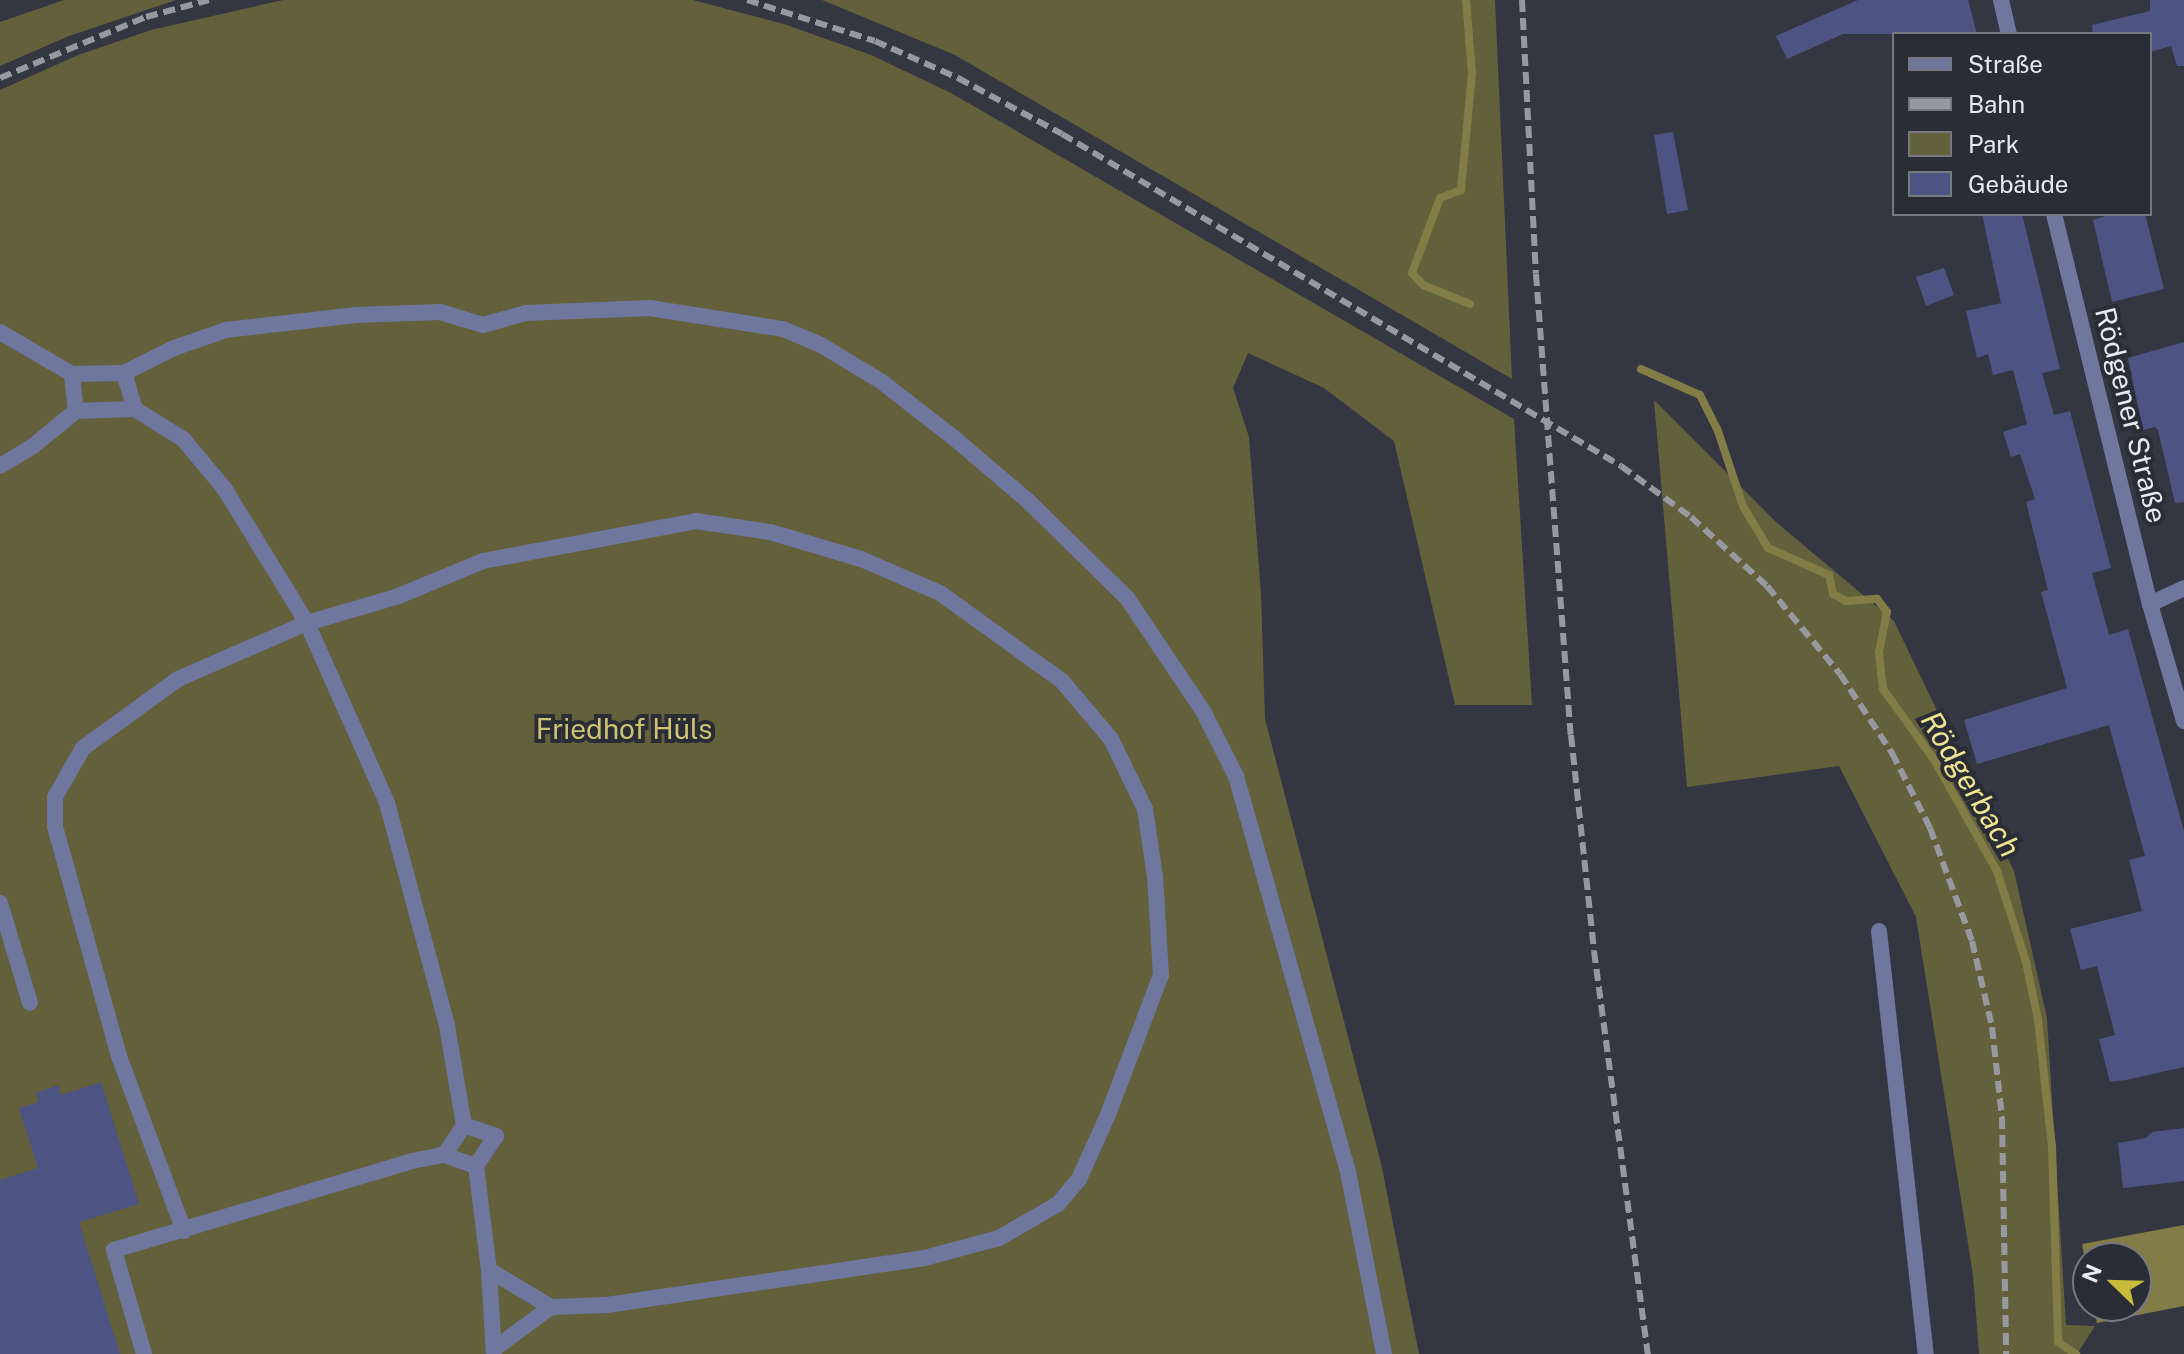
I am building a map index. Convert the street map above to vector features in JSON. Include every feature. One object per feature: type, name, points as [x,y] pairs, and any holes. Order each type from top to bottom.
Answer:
[{"type":"street","points":[[2005,1],[2009,32]]},
{"type":"street","name":"Rödgener Straße","points":[[2054,216],[2150,604],[2184,721]]},
{"type":"street","points":[[0,332],[72,374],[124,373],[174,348],[226,330],[356,315],[440,312],[483,325],[526,313],[650,308],[783,329],[882,382],[1028,501],[1127,598],[1203,711],[1236,776],[1348,1172],[1384,1354]]},
{"type":"street","points":[[124,373],[135,409]]},
{"type":"street","points":[[72,374],[76,411]]},
{"type":"street","points":[[0,466],[33,446],[76,411],[135,409],[183,439],[224,488],[307,623],[387,803],[447,1026],[464,1125],[444,1155]]},
{"type":"street","points":[[184,1231],[119,1056],[55,827],[55,797],[83,748],[141,702],[213,662],[307,623],[396,597],[483,561],[696,521],[770,532],[861,559],[940,593],[1019,647],[1062,681],[1111,739],[1145,809],[1155,877],[1161,975],[1107,1117],[1079,1179],[1058,1204],[999,1238],[878,1268],[608,1305],[551,1307],[489,1270]]},
{"type":"street","points":[[2150,604],[2184,588]]},
{"type":"street","points":[[0,903],[30,1003]]},
{"type":"street","points":[[1879,931],[1926,1354]]},
{"type":"street","points":[[464,1125],[496,1136],[476,1166],[489,1270],[494,1351]]},
{"type":"street","points":[[144,1354],[114,1250],[317,1189],[444,1155],[476,1166]]},
{"type":"street","points":[[494,1351],[551,1307]]},
{"type":"green space","points":[[64,0],[176,0],[69,36],[0,66],[0,22]]},
{"type":"green space","name":"Friedhof Hüls","points":[[283,0],[693,0],[784,24],[871,55],[951,93],[1514,419],[1532,705],[1455,705],[1394,441],[1324,388],[1248,353],[1233,388],[1249,437],[1261,594],[1265,719],[1381,1163],[1419,1354],[0,1354],[0,90],[78,55],[151,30]]},
{"type":"green space","points":[[822,0],[1495,0],[1512,379],[955,55]]},
{"type":"green space","points":[[1654,400],[1776,522],[1894,621],[2014,871],[2047,1018],[2066,1325],[2095,1326],[2077,1354],[1979,1354],[1973,1275],[1916,917],[1839,766],[1687,787]]},
{"type":"shaded area","points":[[2184,1225],[2184,1306],[2152,1312],[2152,1242],[2093,1242]]},
{"type":"building","points":[[1858,0],[1968,0],[1976,32],[1843,34],[1787,59],[1776,36]]},
{"type":"building","points":[[2150,0],[2184,0],[2184,66],[2177,66],[2171,46],[2152,51],[2152,32],[2093,32],[2092,25],[2150,11]]},
{"type":"building","points":[[1673,132],[1688,210],[1667,214],[1654,135]]},
{"type":"building","points":[[1982,216],[2022,216],[2060,369],[2042,373],[2054,415],[2070,411],[2111,568],[2092,573],[2109,635],[2128,629],[2184,831],[2184,1067],[2126,1080],[2110,1082],[2099,1039],[2115,1035],[2097,966],[2081,970],[2070,929],[2142,911],[2129,860],[2145,856],[2109,725],[1977,764],[1964,720],[2067,688],[2041,592],[2048,590],[2026,502],[2035,499],[2020,454],[2011,457],[2003,432],[2027,424],[2013,370],[1993,375],[1988,354],[1977,358],[1966,311],[2001,303]]},
{"type":"building","points":[[2106,216],[2146,216],[2164,289],[2112,302],[2093,220]]},
{"type":"building","points":[[1944,268],[1954,295],[1926,306],[1916,277]]},
{"type":"building","points":[[2184,342],[2184,502],[2175,503],[2158,430],[2155,427],[2143,430],[2128,358]]},
{"type":"building","points":[[101,1082],[139,1204],[79,1222],[120,1354],[0,1354],[0,1180],[38,1168],[19,1108],[39,1102],[36,1093],[58,1085],[61,1095]]},
{"type":"building","points":[[2184,1128],[2184,1181],[2123,1188],[2118,1143],[2146,1138],[2152,1132]]},
{"type":"waterway","name":"Rödgerbach","points":[[1466,0],[1472,73],[1461,190],[1440,198],[1412,273],[1423,285],[1470,304]]},
{"type":"waterway","name":"Rödgerbach","points":[[1641,369],[1700,395],[1718,431],[1743,506],[1768,548],[1829,575],[1833,594],[1846,601],[1877,599],[1887,612],[1879,652],[1883,689],[1933,758],[1997,871],[2026,962],[2038,1020],[2052,1146],[2058,1342],[2076,1354]]},
{"type":"railway","points":[[0,78],[146,17],[209,0]]},
{"type":"railway","points":[[747,0],[875,41],[958,78],[1062,134],[1621,466],[1691,517],[1767,586],[1840,674],[1892,753],[1930,828],[1972,941],[1992,1027],[2002,1117],[2006,1354]]},
{"type":"railway","points":[[1522,0],[1536,274],[1571,735],[1594,951],[1648,1354]]}]
